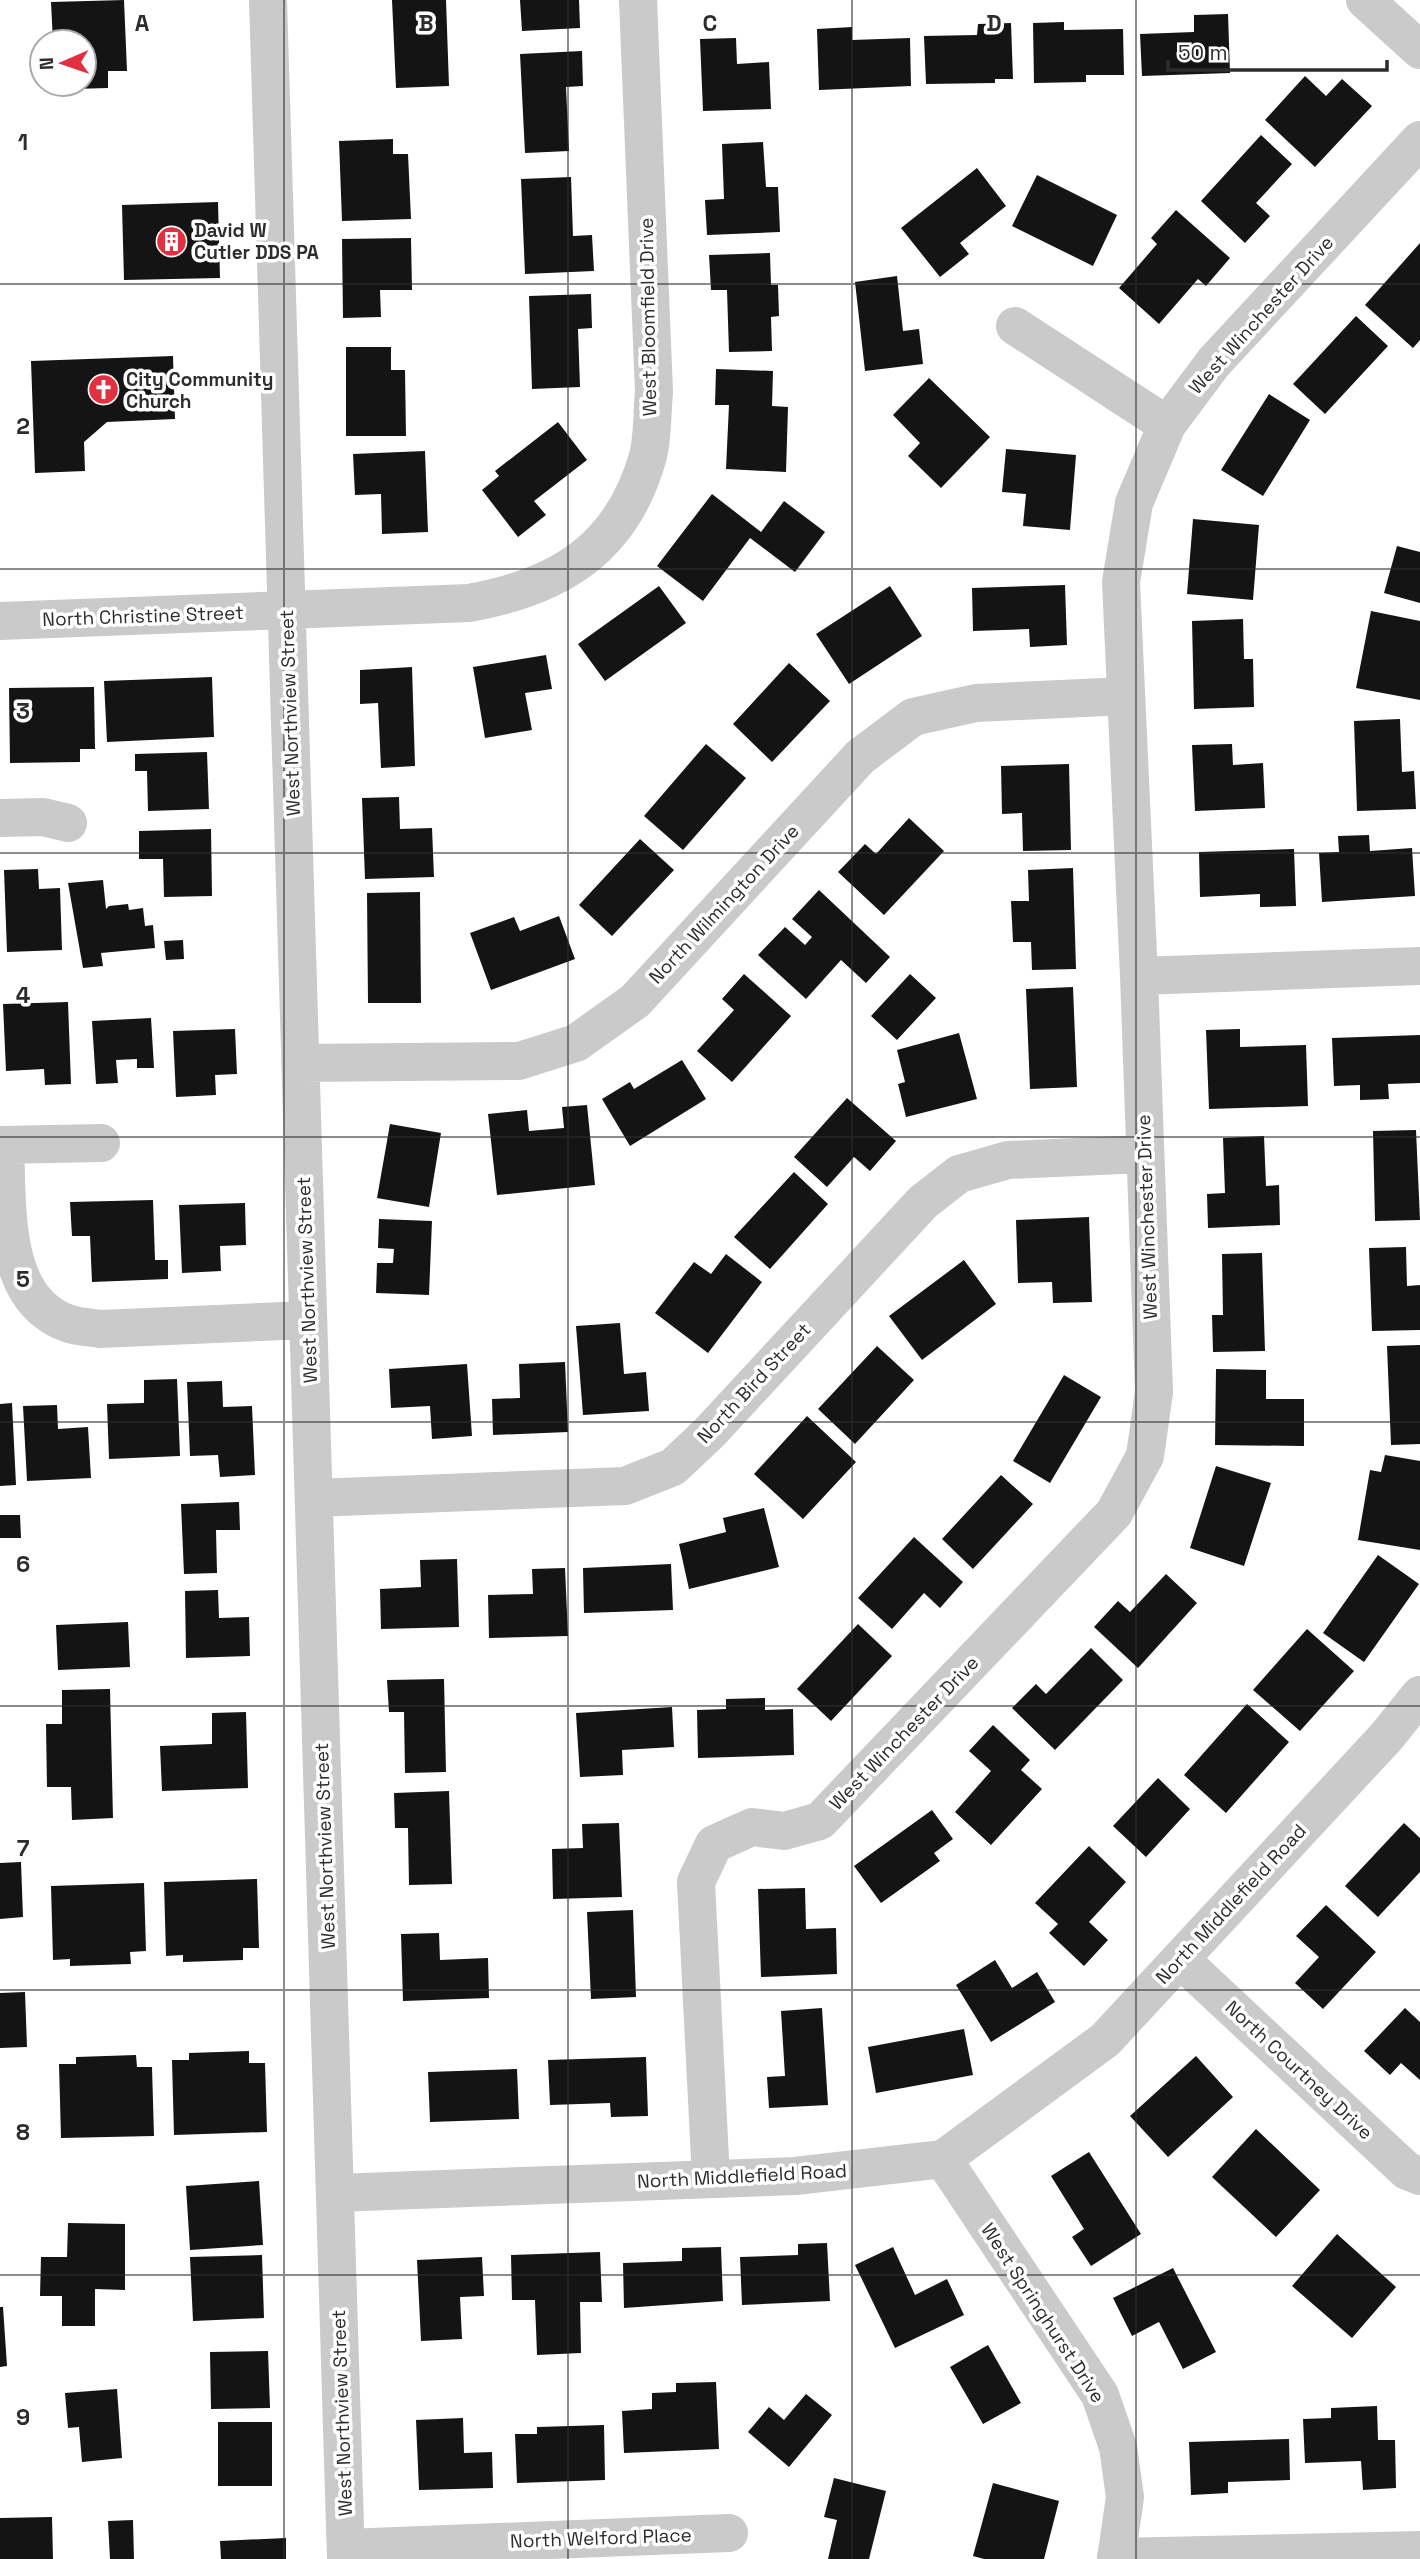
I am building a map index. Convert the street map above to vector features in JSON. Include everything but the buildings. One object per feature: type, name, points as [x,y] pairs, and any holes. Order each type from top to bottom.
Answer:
[{"type":"street","name":"West Northview Street","points":[[268,0],[346,2553]]},
{"type":"street","name":"West Bloomfield Drive","points":[[287,610],[469,603],[514,595],[557,576],[592,553],[631,500],[648,454],[653,392],[638,0]]},
{"type":"street","points":[[1366,0],[1420,50]]},
{"type":"street","name":"West Winchester Drive","points":[[710,2179],[696,1882],[715,1844],[752,1827],[784,1831],[820,1821],[1114,1513],[1145,1457],[1154,1392],[1121,582],[1134,503],[1167,425],[1214,362],[1420,140]]},
{"type":"street","points":[[1015,326],[1167,425]]},
{"type":"street","name":"North Christine Street","points":[[0,621],[287,610]]},
{"type":"street","name":"North Wilmington Drive","points":[[300,1063],[519,1061],[576,1043],[635,1001],[860,757],[913,717],[976,703],[1126,696]]},
{"type":"street","points":[[0,818],[43,817],[68,823]]},
{"type":"street","points":[[1139,976],[1420,966]]},
{"type":"street","points":[[101,1143],[3,1145],[9,1245],[18,1278],[37,1306],[66,1323],[100,1329],[309,1320]]},
{"type":"street","name":"North Bird Street","points":[[314,1497],[625,1486],[673,1467],[709,1433],[923,1202],[959,1174],[1008,1160],[1143,1154]]},
{"type":"street","name":"North Middlefield Road","points":[[335,2193],[795,2176],[943,2159],[1105,2040],[1387,1736],[1420,1695]]},
{"type":"street","name":"North Courtney Drive","points":[[1180,1959],[1407,2171],[1420,2176]]},
{"type":"street","name":"West Springhurst Drive","points":[[943,2159],[1100,2395],[1118,2447],[1125,2497],[1116,2558]]},
{"type":"street","name":"North Welford Place","points":[[346,2553],[729,2533]]},
{"type":"street","points":[[1116,2558],[1420,2550]]},
{"type":"place","name":"David W Cutler DDS PA","points":[[171,241]]},
{"type":"place","name":"City Community Church","points":[[103,390]]}]
